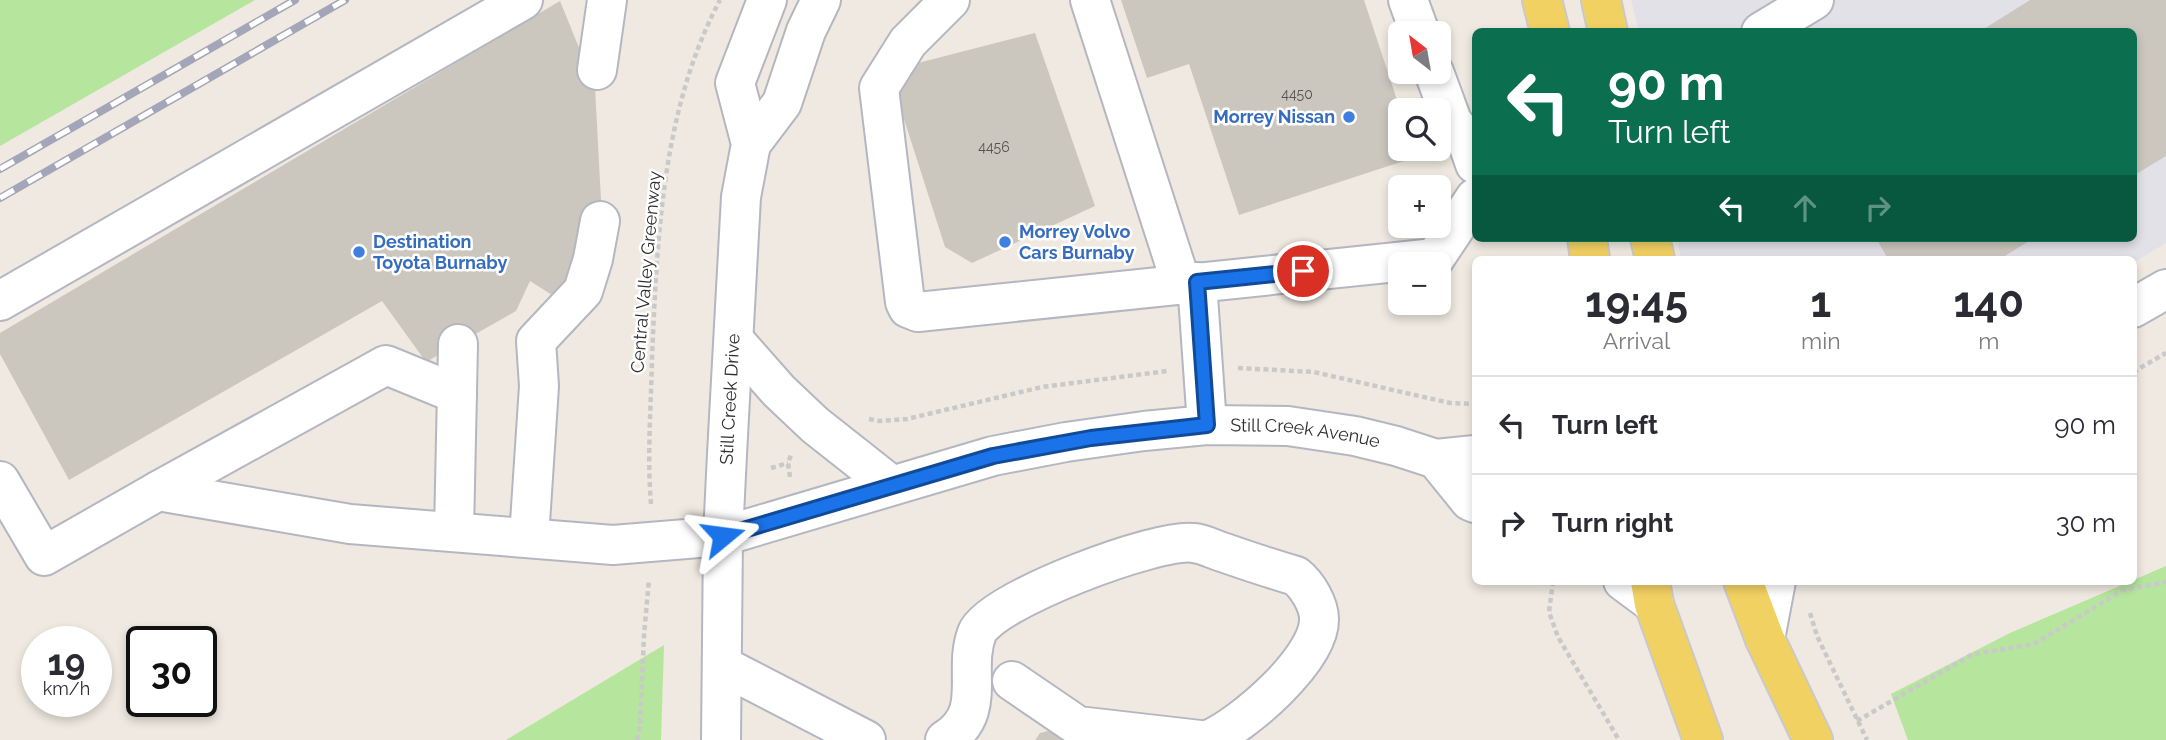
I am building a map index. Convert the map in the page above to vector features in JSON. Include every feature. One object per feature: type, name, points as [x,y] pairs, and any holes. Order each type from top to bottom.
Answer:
[{"type":"main road","points":[[1542,0],[1549,28]]},
{"type":"main road","points":[[1601,0],[1607,28]]},
{"type":"main road","points":[[1745,585],[1765,639],[1812,740]]},
{"type":"main road","points":[[1652,593],[1703,740]]},
{"type":"street","points":[[0,301],[523,0]]},
{"type":"street","points":[[597,70],[607,0]]},
{"type":"street","name":"Still Creek Drive","points":[[721,740],[723,536],[741,197],[751,144],[735,83],[767,0]]},
{"type":"street","name":"Still Creek Drive","points":[[751,144],[782,103],[806,32],[821,0]]},
{"type":"street","points":[[950,0],[908,42],[879,88],[905,302],[908,308],[918,312],[1435,258],[1472,202]]},
{"type":"street","points":[[1090,0],[1189,283],[1207,425]]},
{"type":"street","points":[[1408,0],[1416,21]]},
{"type":"street","points":[[1768,28],[1814,0]]},
{"type":"street","points":[[1438,84],[1452,121],[1467,141],[1472,155]]},
{"type":"street","points":[[529,538],[539,386],[536,341],[583,291],[593,259],[600,221]]},
{"type":"street","points":[[2137,306],[2166,289]]},
{"type":"street","points":[[734,340],[779,391],[814,425],[891,485]]},
{"type":"street","points":[[454,532],[458,344]]},
{"type":"street","points":[[0,481],[44,556],[386,365],[457,394]]},
{"type":"street","name":"Still Creek Avenue","points":[[158,491],[350,524],[613,545],[723,536],[993,456],[1144,430],[1207,425],[1288,426],[1355,436],[1436,459],[1472,455]]},
{"type":"street","points":[[1436,459],[1472,502]]},
{"type":"street","points":[[945,740],[966,721],[972,702],[976,635],[982,623],[1040,589],[1063,579],[1111,561],[1170,545],[1193,542],[1296,576],[1305,584],[1319,618],[1313,644],[1282,683],[1267,699],[1225,733],[1208,740]]},
{"type":"street","points":[[1633,585],[1652,593]]},
{"type":"street","points":[[1765,639],[1775,585]]},
{"type":"street","points":[[723,666],[866,740]]},
{"type":"street","points":[[1012,681],[1078,726],[1200,740]]},
{"type":"path","name":"Central Valley Greenway","points":[[652,514],[649,447],[655,298],[663,195],[681,97],[720,0]]},
{"type":"path","points":[[2137,371],[2166,353]]},
{"type":"path","points":[[771,468],[788,463],[790,478]]},
{"type":"path","points":[[1857,720],[1973,654],[2034,644],[2123,590],[2166,582]]},
{"type":"path","points":[[1552,585],[1549,612],[1558,637],[1619,740]]},
{"type":"path","points":[[637,740],[648,598]]},
{"type":"path","points":[[1809,606],[1817,636],[1867,740]]},
{"type":"shaded area","points":[[1631,0],[2166,0],[2166,243],[2137,261],[2137,256],[1680,256],[1678,242],[2137,242],[2137,28],[1638,28]]},
{"type":"green space","points":[[0,0],[255,0],[0,146]]},
{"type":"green space","points":[[2166,566],[2166,740],[1908,740],[1891,694],[2010,633],[2122,585],[2137,585],[2137,578]]},
{"type":"green space","points":[[664,645],[661,740],[506,740]]},
{"type":"building","points":[[1121,0],[1364,0],[1388,73],[1388,84],[1392,84],[1396,98],[1388,98],[1388,161],[1404,161],[1239,215],[1189,64],[1147,78]]},
{"type":"building","points":[[2030,0],[2166,0],[2166,156],[2137,174],[2137,28],[1985,28]]},
{"type":"building","name":"Destination Toyota Burnaby","points":[[560,1],[595,87],[601,200],[563,302],[530,281],[516,311],[426,362],[382,301],[69,480],[0,354],[0,333]]},
{"type":"building","points":[[1035,33],[1095,206],[972,263],[945,247],[894,88],[914,64]]},
{"type":"building","points":[[1878,242],[2028,242],[2005,256],[1886,256]]},
{"type":"building","points":[[1048,731],[1119,740],[1035,740],[1040,733]]},
{"type":"railway","points":[[0,169],[295,0]]},
{"type":"railway","points":[[0,198],[345,0]]},
{"type":"place","name":"Morrey Nissan","points":[[1349,117]]},
{"type":"place","name":"Morrey Volvo Cars Burnaby","points":[[1005,242]]},
{"type":"place","name":"Destination Toyota Burnaby","points":[[359,252]]},
{"type":"route","points":[[723,536],[993,456],[1144,430],[1207,425],[1197,282],[1303,271]]}]
